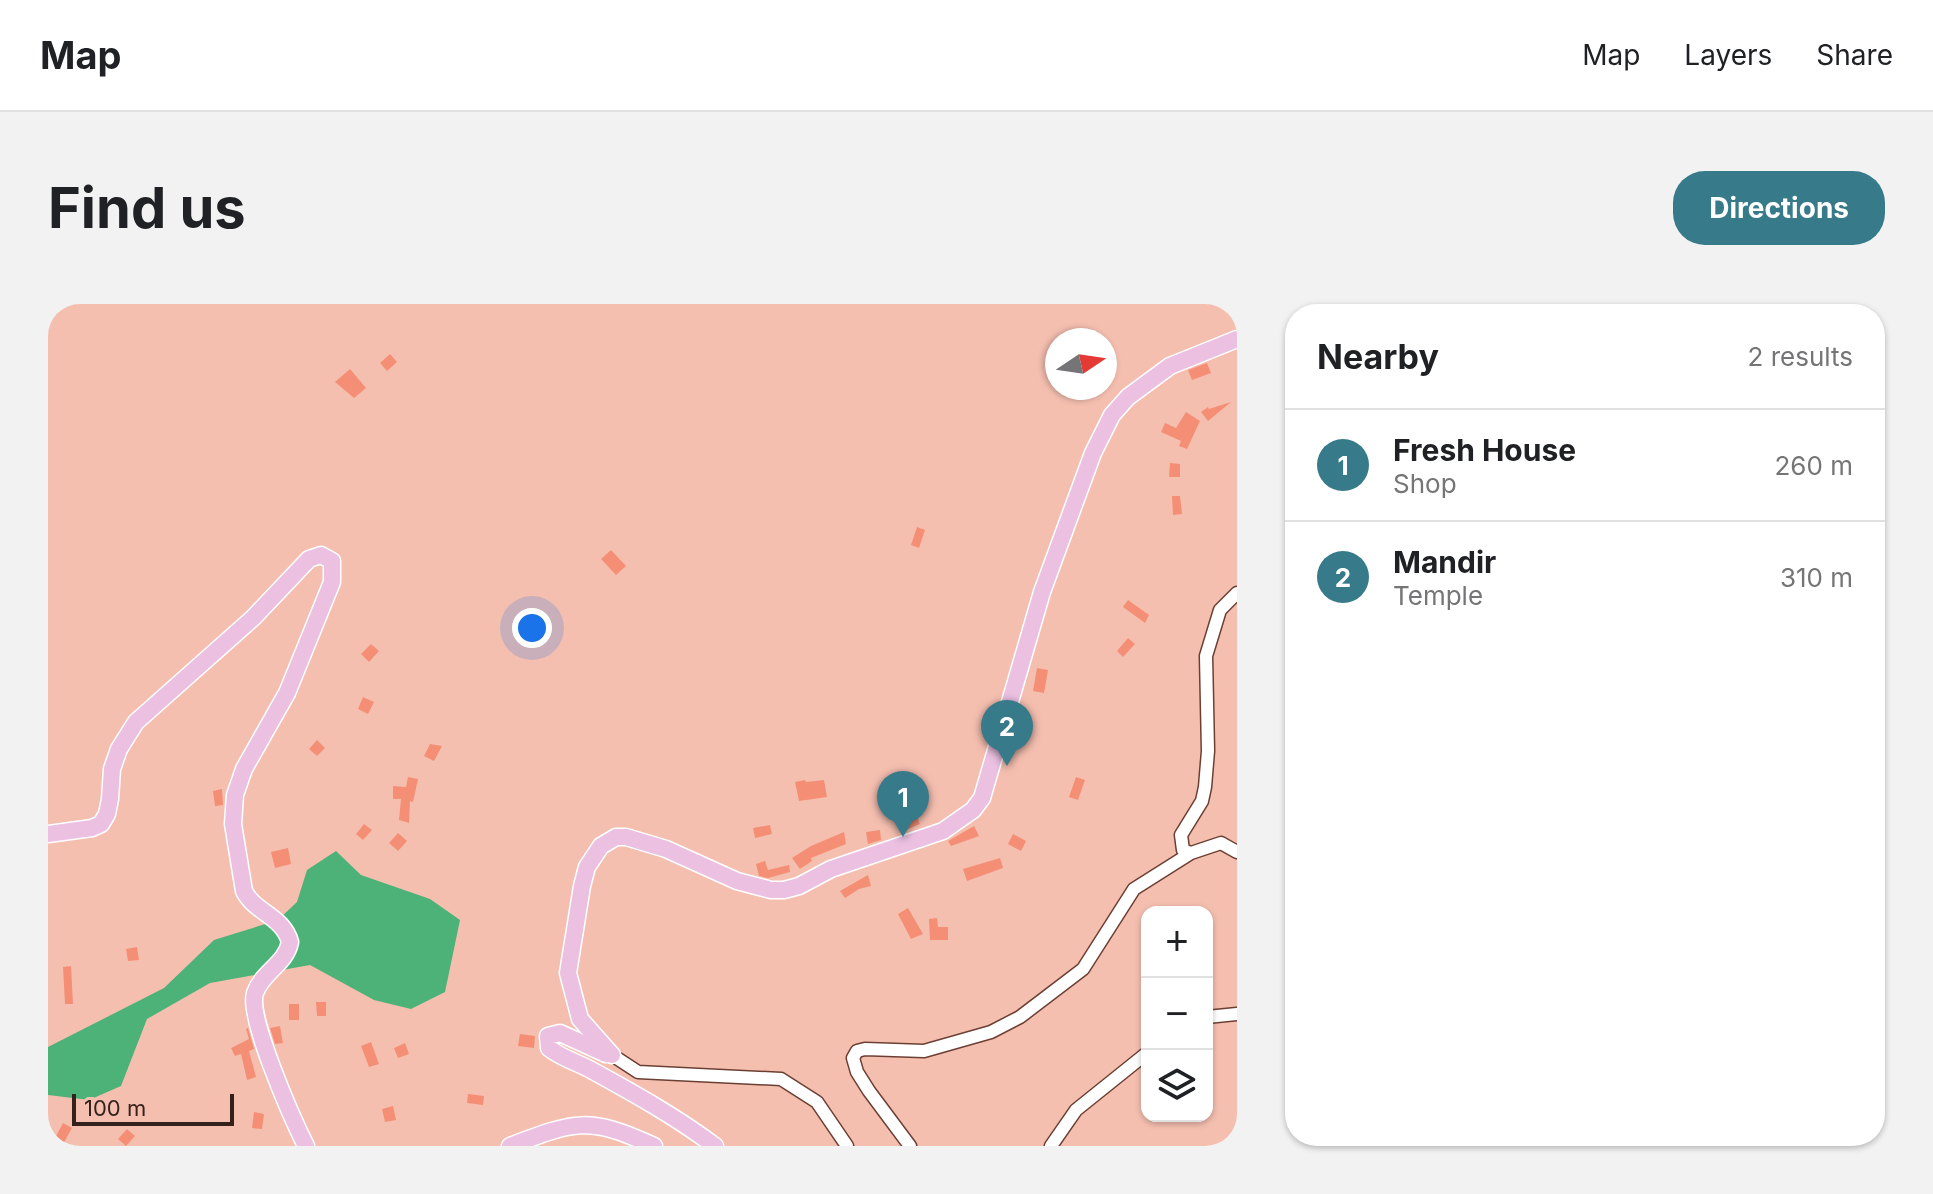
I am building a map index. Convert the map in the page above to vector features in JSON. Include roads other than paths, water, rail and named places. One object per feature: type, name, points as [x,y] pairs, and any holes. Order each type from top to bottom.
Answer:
[{"type":"main road","points":[[612,1055],[580,1019],[568,973],[582,886],[587,867],[601,846],[616,837],[626,837],[666,849],[737,881],[771,890],[784,890],[799,886],[831,869],[943,831],[960,820],[982,798],[1042,592],[1093,453],[1112,415],[1128,397],[1170,366],[1237,339]]},
{"type":"main road","points":[[48,834],[101,824],[110,799],[112,769],[119,749],[136,722],[253,618],[309,559],[321,555],[332,561],[332,582],[313,630],[283,702],[239,780],[233,808],[244,891],[249,901],[282,924],[290,942],[282,960],[259,984],[255,993],[254,1013],[285,1099],[306,1146]]},
{"type":"main road","points":[[612,1055],[560,1033],[548,1036],[547,1042],[554,1053],[577,1062],[663,1110],[715,1146]]},
{"type":"main road","points":[[510,1146],[580,1124],[619,1130],[654,1146]]},
{"type":"street","points":[[1191,853],[1183,850],[1181,835],[1202,801],[1205,787],[1208,751],[1206,656],[1220,610],[1237,593]]},
{"type":"street","points":[[910,1146],[857,1072],[853,1058],[857,1051],[924,1051],[991,1032],[1020,1017],[1083,969],[1134,889],[1191,853],[1221,843],[1237,852]]},
{"type":"street","points":[[1213,1016],[1237,1014]]},
{"type":"street","points":[[612,1055],[638,1072],[781,1079],[817,1102],[847,1146]]},
{"type":"street","points":[[1051,1146],[1076,1110],[1141,1058]]},
{"type":"place","name":"Mandir","points":[[1007,766]]},
{"type":"place","name":"Fresh House","points":[[903,837]]}]
